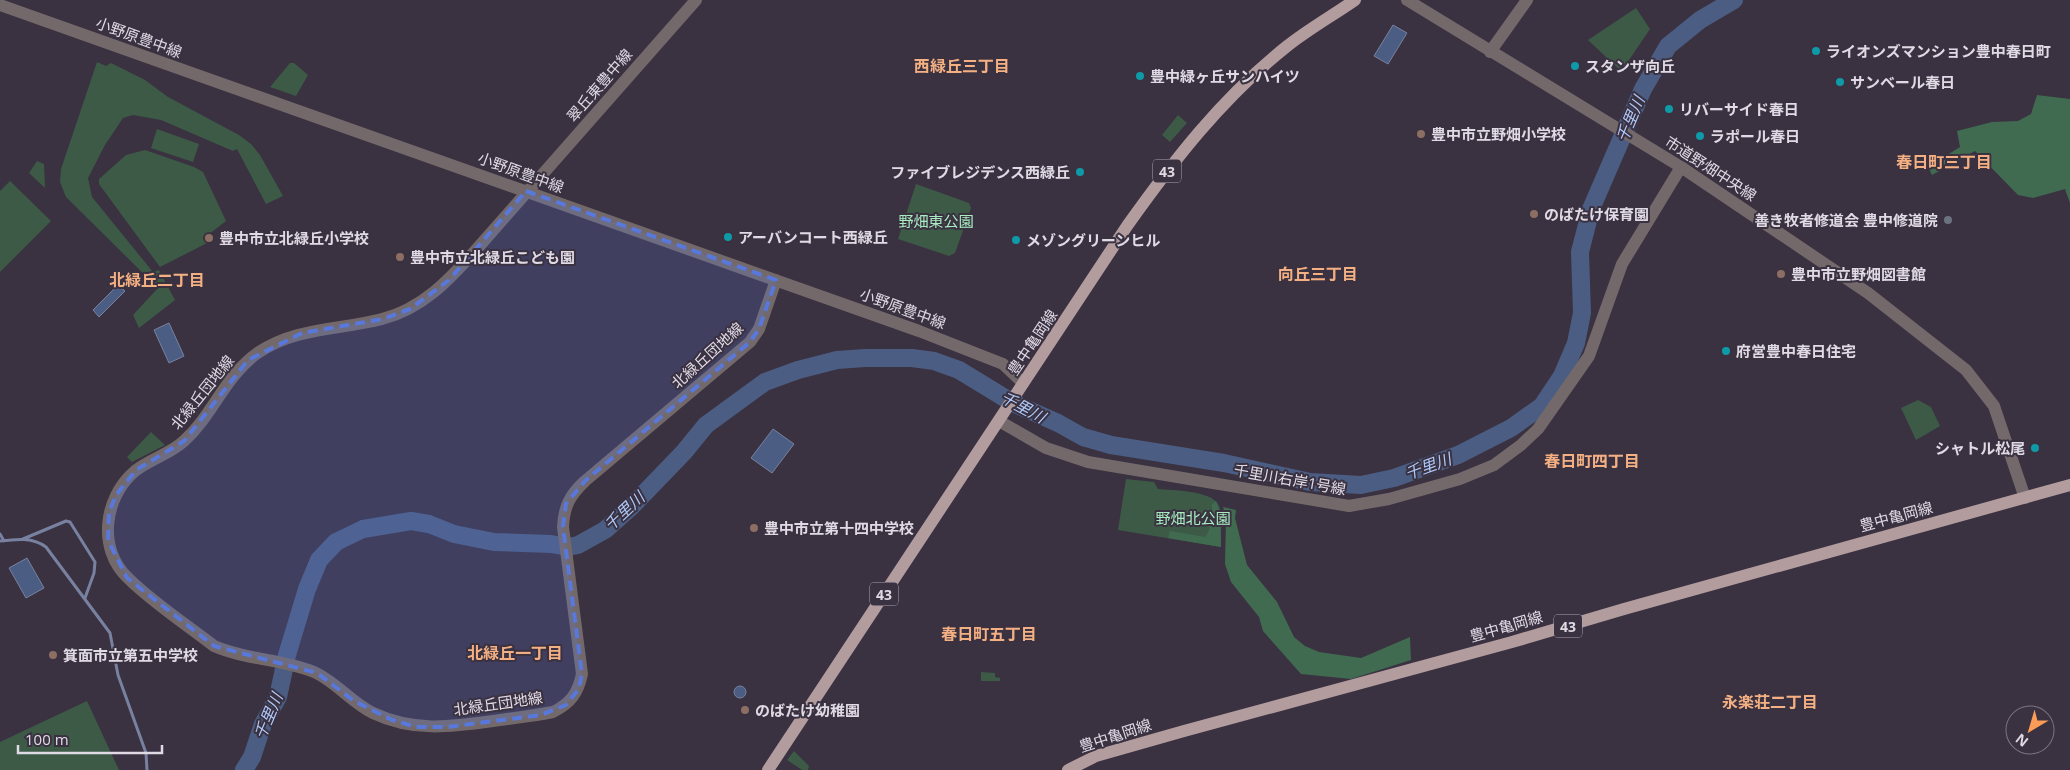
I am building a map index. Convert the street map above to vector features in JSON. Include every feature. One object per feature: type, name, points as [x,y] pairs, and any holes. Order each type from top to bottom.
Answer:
[{"type":"main road","name":"豊中亀岡線","points":[[768,770],[1127,226],[1190,142],[1254,74],[1287,46],[1355,0]]},
{"type":"main road","name":"豊中亀岡線","points":[[1068,770],[1096,756],[1512,642],[1624,608],[2070,485]]},
{"type":"street","name":"翠丘東豊中線","points":[[526,191],[696,0]]},
{"type":"street","name":"市道野畑中央線","points":[[1407,0],[1681,166],[1868,293],[1966,370],[1994,406],[2025,498]]},
{"type":"street","points":[[1490,52],[1527,0]]},
{"type":"street","name":"小野原豊中線","points":[[0,5],[776,280],[1003,364],[1021,387]]},
{"type":"street","name":"千里川右岸1号線","points":[[1000,420],[1046,448],[1088,462],[1348,506],[1390,499],[1460,479],[1494,465],[1522,445],[1538,428],[1590,356],[1622,264],[1681,166]]},
{"type":"street","name":"北緑丘団地線","points":[[526,191],[449,280],[437,291],[410,308],[383,319],[302,332],[279,341],[259,352],[231,377],[196,428],[184,441],[136,470],[116,494],[109,512],[108,540],[115,560],[127,578],[214,646],[228,652],[294,665],[316,673],[372,712],[416,726],[448,727],[553,712],[566,705],[574,697],[579,689],[582,674],[563,527],[564,511],[574,490],[750,342],[759,329],[776,280]]},
{"type":"highlighted area","points":[[526,191],[776,280],[759,329],[750,342],[585,481],[566,504],[563,527],[582,674],[579,689],[566,705],[541,715],[448,727],[416,727],[392,720],[354,701],[317,673],[214,646],[127,578],[108,540],[109,512],[116,495],[136,470],[184,441],[248,360],[302,333],[383,319],[410,309],[449,280]]},
{"type":"green space","points":[[1636,8],[1650,29],[1629,60],[1623,73],[1588,40]]},
{"type":"green space","points":[[97,62],[106,66],[111,63],[145,80],[168,97],[239,135],[251,144],[260,155],[283,196],[266,204],[237,149],[233,151],[161,120],[133,115],[123,118],[105,145],[88,178],[92,197],[153,272],[159,270],[175,300],[139,328],[133,315],[158,288],[66,197],[60,182],[61,169]]},
{"type":"green space","points":[[290,63],[294,63],[308,75],[296,96],[270,87]]},
{"type":"green space","points":[[2037,95],[2070,99],[2070,203],[2065,189],[2033,198],[2018,195],[1975,151],[1932,175],[1928,167],[1960,147],[1957,131],[1992,122],[2018,121],[2031,114]]},
{"type":"green space","points":[[1178,115],[1187,123],[1170,142],[1162,135]]},
{"type":"green space","points":[[157,129],[199,144],[193,162],[151,148]]},
{"type":"green space","points":[[145,150],[203,172],[226,221],[208,235],[211,241],[160,267],[99,184],[99,179],[126,155]]},
{"type":"green space","points":[[37,161],[44,164],[45,188],[29,173]]},
{"type":"green space","points":[[10,181],[51,221],[0,272],[0,191]]},
{"type":"green space","name":"野畑東公園","points":[[916,184],[969,203],[971,208],[955,253],[949,256],[898,239]]},
{"type":"green space","points":[[1918,400],[1931,407],[1940,426],[1916,440],[1901,408]]},
{"type":"green space","points":[[151,432],[165,445],[132,462],[127,457]]},
{"type":"green space","name":"野畑北公園","points":[[1126,479],[1154,482],[1158,489],[1191,492],[1208,496],[1214,500],[1218,504],[1221,514],[1221,547],[1118,530]]},
{"type":"green space","points":[[1216,501],[1220,511],[1221,547],[1168,538],[1170,531],[1205,537],[1212,517],[1212,504]]},
{"type":"green space","points":[[1223,507],[1236,510],[1235,518],[1247,565],[1277,602],[1294,637],[1305,646],[1319,652],[1361,658],[1410,637],[1411,660],[1351,679],[1301,674],[1263,631],[1259,617],[1231,582],[1225,564],[1226,518]]},
{"type":"green space","points":[[981,672],[995,673],[995,677],[1000,678],[1000,681],[981,681]]},
{"type":"green space","points":[[87,701],[119,770],[0,770],[0,742]]},
{"type":"green space","points":[[794,751],[809,766],[808,770],[802,770],[787,760]]},
{"type":"water","points":[[1393,25],[1407,33],[1388,64],[1374,56]]},
{"type":"water","points":[[118,285],[125,291],[99,317],[93,310]]},
{"type":"water","points":[[169,323],[184,356],[169,363],[154,330]]},
{"type":"water","points":[[773,429],[794,444],[772,473],[751,458]]},
{"type":"water","points":[[27,558],[44,588],[26,598],[9,568]]},
{"type":"water","points":[[740,686],[746,692],[740,698],[734,692]]},
{"type":"waterway","name":"千里川","points":[[244,770],[252,757],[263,724],[278,697],[287,655],[307,589],[319,560],[336,542],[363,529],[411,521],[429,524],[454,534],[494,542],[551,544],[568,547],[578,545],[605,530],[631,507],[684,452],[706,425],[765,382],[798,370],[837,360],[865,358],[912,358],[934,361],[959,370],[1013,403],[1058,423],[1083,437],[1111,445],[1224,463],[1310,482],[1361,485],[1394,478],[1458,455],[1511,428],[1542,406],[1562,376],[1576,343],[1582,313],[1580,252],[1591,209],[1643,89],[1668,46],[1700,20],[1734,0]]},
{"type":"waterway","points":[[23,539],[66,521],[70,522],[95,562],[94,573],[85,598]]},
{"type":"waterway","points":[[0,534],[4,541]]},
{"type":"waterway","points":[[0,541],[30,540],[46,547],[110,633],[118,675],[146,753],[147,770]]},
{"type":"place","name":"ライオンズマンション豊中春日町","points":[[1816,51]]},
{"type":"place","name":"スタンザ向丘","points":[[1575,66]]},
{"type":"place","name":"豊中緑ヶ丘サンハイツ","points":[[1140,76]]},
{"type":"place","name":"サンベール春日","points":[[1840,82]]},
{"type":"place","name":"リバーサイド春日","points":[[1669,109]]},
{"type":"place","name":"豊中市立野畑小学校","points":[[1421,134]]},
{"type":"place","name":"ラポール春日","points":[[1700,136]]},
{"type":"place","name":"ファイブレジデンス西緑丘","points":[[1080,172]]},
{"type":"place","name":"のばたけ保育園","points":[[1534,214]]},
{"type":"place","name":"善き牧者修道会 豊中修道院","points":[[1948,220]]},
{"type":"place","name":"アーバンコート西緑丘","points":[[728,237]]},
{"type":"place","name":"豊中市立北緑丘小学校","points":[[209,238]]},
{"type":"place","name":"メゾングリーンヒル","points":[[1016,240]]},
{"type":"place","name":"豊中市立北緑丘こども園","points":[[400,257]]},
{"type":"place","name":"豊中市立野畑図書館","points":[[1781,274]]},
{"type":"place","name":"府営豊中春日住宅","points":[[1726,351]]},
{"type":"place","name":"シャトル松尾","points":[[2035,448]]},
{"type":"place","name":"豊中市立第十四中学校","points":[[754,528]]},
{"type":"place","name":"箕面市立第五中学校","points":[[53,655]]},
{"type":"place","name":"のばたけ幼稚園","points":[[745,710]]},
{"type":"district","name":"西緑丘三丁目","points":[[962,66]]},
{"type":"district","name":"春日町三丁目","points":[[1944,162]]},
{"type":"district","name":"向丘三丁目","points":[[1318,274]]},
{"type":"district","name":"北緑丘二丁目","points":[[157,280]]},
{"type":"district","name":"春日町四丁目","points":[[1592,461]]},
{"type":"district","name":"春日町五丁目","points":[[989,634]]},
{"type":"district","name":"北緑丘一丁目","points":[[515,653]]},
{"type":"district","name":"永楽荘二丁目","points":[[1770,702]]}]
